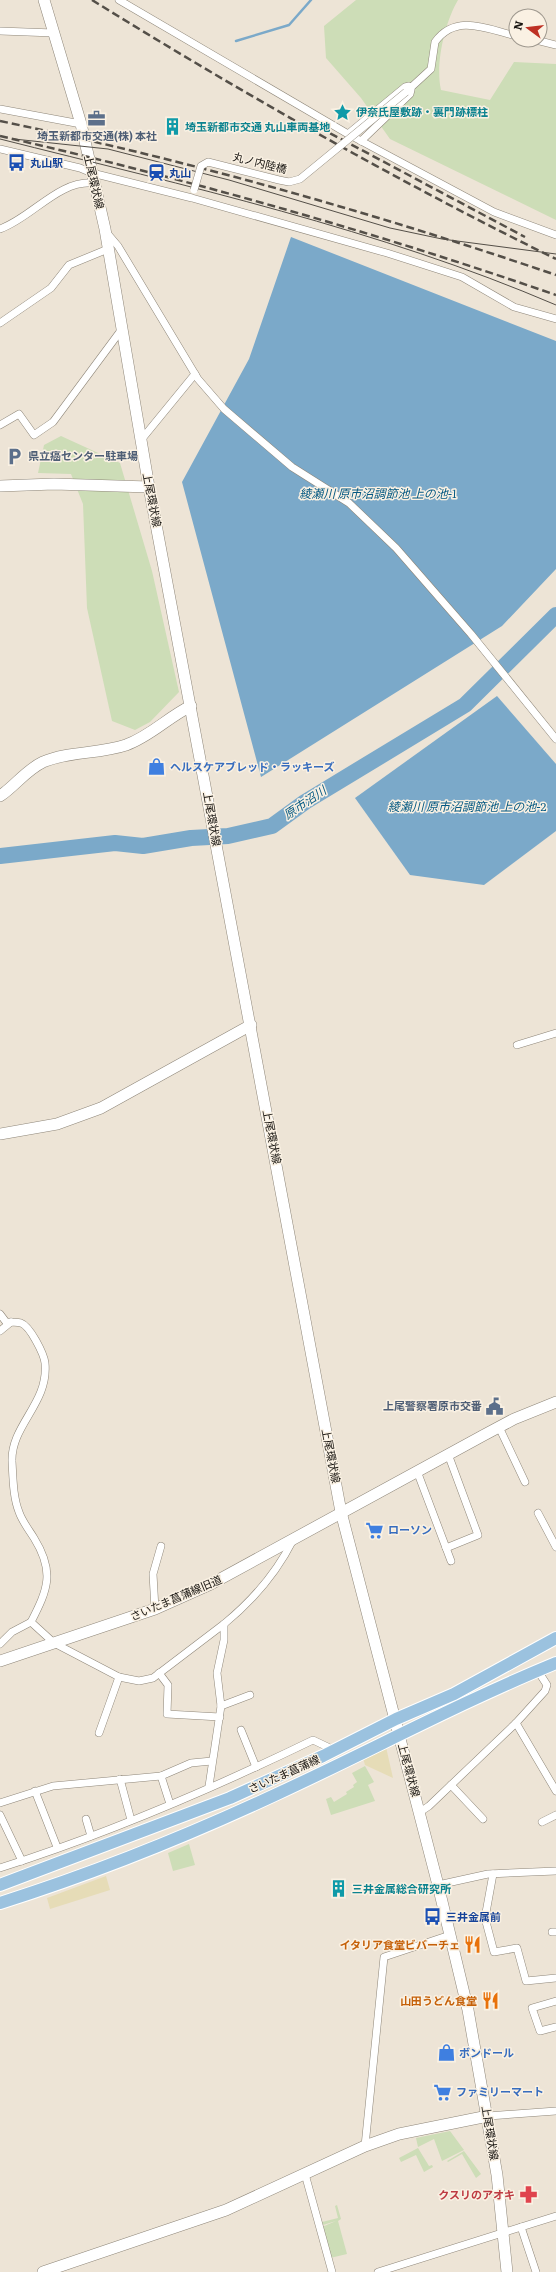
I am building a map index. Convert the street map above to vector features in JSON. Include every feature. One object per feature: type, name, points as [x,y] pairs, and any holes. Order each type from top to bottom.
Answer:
[{"type":"main road","name":"上尾環状線","points":[[44,0],[81,124],[104,229],[149,487],[192,706],[342,1512],[420,1812],[450,1935],[488,2116],[504,2232],[507,2272]]},
{"type":"main road","points":[[0,486],[54,484],[149,487]]},
{"type":"main road","points":[[0,796],[29,771],[41,763],[54,758],[126,745],[141,739],[178,712],[192,706]]},
{"type":"main road","points":[[0,1134],[57,1124],[101,1108],[251,1025]]},
{"type":"main road","name":"さいたま菖蒲線旧道","points":[[0,1661],[155,1609],[211,1584],[499,1427],[556,1402]]},
{"type":"main road","name":"さいたま菖蒲線","points":[[0,1885],[202,1810],[334,1750],[396,1719],[454,1694],[556,1638]]},
{"type":"main road","name":"さいたま菖蒲線","points":[[0,1903],[125,1860],[193,1831],[556,1663]]},
{"type":"main road","points":[[202,1810],[201,1819],[209,1824]]},
{"type":"main road","points":[[186,1816],[196,1820],[197,1824],[193,1831]]},
{"type":"main road","points":[[43,2272],[226,2210],[365,2146],[418,2130],[488,2116]]},
{"type":"street","points":[[121,1],[361,142],[494,212],[556,235]]},
{"type":"street","points":[[348,134],[405,87],[413,84],[431,69],[434,42],[450,28],[462,24],[508,34]]},
{"type":"street","points":[[0,31],[54,33]]},
{"type":"street","points":[[361,142],[410,94],[413,84]]},
{"type":"street","name":"丸ノ内陸橋","points":[[192,198],[201,166],[208,162],[278,180],[289,182],[300,179],[406,92],[413,84]]},
{"type":"street","points":[[0,109],[81,124]]},
{"type":"street","points":[[0,149],[80,168],[93,178],[192,198],[351,243],[452,274],[514,307],[556,319]]},
{"type":"street","points":[[0,229],[28,215],[66,187],[93,178]]},
{"type":"street","points":[[104,229],[118,246],[195,374],[224,409],[292,467],[349,503],[396,548],[471,634],[556,739]]},
{"type":"street","points":[[0,323],[51,288],[69,265],[108,249]]},
{"type":"street","points":[[0,426],[19,414],[34,435],[53,422],[122,329]]},
{"type":"street","points":[[141,440],[195,374]]},
{"type":"street","points":[[517,1045],[556,1033]]},
{"type":"street","points":[[0,1314],[6,1322],[21,1323],[28,1328],[40,1348],[45,1362],[44,1389],[13,1446],[12,1461],[19,1514],[42,1551],[49,1573],[47,1586],[31,1622],[12,1632],[0,1644]]},
{"type":"street","points":[[0,1331],[11,1322]]},
{"type":"street","points":[[499,1427],[525,1482]]},
{"type":"street","points":[[446,1548],[478,1535],[448,1454]]},
{"type":"street","points":[[417,1471],[451,1561]]},
{"type":"street","points":[[538,1513],[556,1547]]},
{"type":"street","points":[[31,1622],[54,1643],[119,1677],[139,1681],[153,1678],[246,1606],[286,1555],[293,1540]]},
{"type":"street","points":[[155,1609],[153,1574],[161,1546]]},
{"type":"street","points":[[209,1786],[220,1717],[221,1706],[217,1673],[224,1640],[224,1624]]},
{"type":"street","points":[[420,1812],[451,1785],[516,1723],[545,1691],[547,1685],[538,1671]]},
{"type":"street","points":[[160,1674],[168,1685],[167,1714],[220,1717]]},
{"type":"street","points":[[99,1733],[119,1677]]},
{"type":"street","points":[[221,1706],[250,1695]]},
{"type":"street","points":[[516,1723],[556,1791]]},
{"type":"street","points":[[241,1730],[256,1767]]},
{"type":"street","points":[[0,1868],[94,1835],[131,1820],[256,1767],[313,1740],[334,1750]]},
{"type":"street","points":[[0,1803],[53,1786],[161,1776],[190,1763],[212,1760]]},
{"type":"street","points":[[161,1776],[170,1804]]},
{"type":"street","points":[[120,1779],[131,1820]]},
{"type":"street","points":[[451,1785],[483,1819]]},
{"type":"street","points":[[35,1791],[57,1847]]},
{"type":"street","points":[[0,1815],[22,1861]]},
{"type":"street","points":[[542,1822],[556,1816]]},
{"type":"street","points":[[86,1819],[94,1835],[111,1844]]},
{"type":"street","points":[[438,1885],[494,1874],[556,1871]]},
{"type":"street","points":[[494,1874],[485,1918],[494,1952],[516,1948],[526,1981],[556,1978]]},
{"type":"street","points":[[365,2146],[384,1957],[450,1935]]},
{"type":"street","points":[[556,2001],[532,2008],[540,2031],[556,2027]]},
{"type":"street","points":[[488,2116],[556,2111]]},
{"type":"street","points":[[305,2174],[332,2272]]},
{"type":"street","points":[[378,2272],[556,2216]]},
{"type":"street","points":[[521,2227],[536,2272]]},
{"type":"green space","points":[[356,0],[458,0],[445,31],[442,44],[439,68],[441,90],[490,100],[514,62],[556,64],[556,220],[390,139],[361,98],[326,58],[324,26]]},
{"type":"green space","points":[[61,436],[120,463],[152,571],[179,692],[150,722],[135,730],[112,721],[87,608],[83,504],[71,474],[38,473],[44,445]]},
{"type":"green space","points":[[365,1766],[374,1782],[368,1785],[375,1801],[331,1815],[326,1799],[331,1797],[334,1802],[347,1794],[346,1792],[354,1787],[353,1785],[357,1782],[352,1773]]},
{"type":"green space","points":[[189,1844],[195,1865],[173,1871],[168,1853]]},
{"type":"green space","points":[[450,2131],[464,2150],[442,2161],[434,2139],[418,2147],[416,2138]]},
{"type":"green space","points":[[418,2148],[429,2166],[432,2165],[433,2167],[424,2172],[416,2155],[401,2162],[399,2158]]},
{"type":"green space","points":[[464,2151],[481,2174],[476,2178],[462,2154],[448,2162],[447,2161]]},
{"type":"green space","points":[[337,2205],[341,2219],[338,2221],[347,2254],[330,2258],[322,2227],[336,2221],[323,2225],[322,2222],[338,2218],[335,2206]]},
{"type":"sand","points":[[386,1747],[393,1778],[365,1765],[363,1758]]},
{"type":"sand","points":[[106,1876],[110,1890],[50,1909],[47,1898]]},
{"type":"water","name":"綾瀬川 原市沼調節池 上の池-1","points":[[291,237],[556,341],[556,569],[502,626],[261,777],[182,482],[249,359]]},
{"type":"water","name":"綾瀬川 原市沼調節池 上の池-2","points":[[497,696],[556,764],[556,831],[484,885],[410,875],[355,798]]},
{"type":"waterway","points":[[236,41],[289,25],[311,0]]},
{"type":"waterway","name":"原市沼川","points":[[0,856],[115,843],[143,846],[191,838],[228,836],[272,826],[305,802],[465,705],[556,615]]},
{"type":"tram line","points":[[0,139],[211,192],[351,231],[489,278],[556,305]]},
{"type":"tram line","points":[[14,139],[108,149],[229,180],[390,228],[442,239],[556,254]]},
{"type":"railway","points":[[92,0],[205,69],[321,135],[438,199],[556,259]]},
{"type":"railway","points":[[0,121],[141,153],[280,189],[419,230],[556,275]]},
{"type":"railway","points":[[309,122],[525,237]]},
{"type":"railway","points":[[0,136],[141,170],[350,228],[556,295]]},
{"type":"place","name":"伊奈氏屋敷跡・裏門跡標柱","points":[[343,112]]},
{"type":"place","name":"埼玉新都市交通(株) 本社","points":[[97,118]]},
{"type":"place","name":"埼玉新都市交通 丸山車両基地","points":[[172,127]]},
{"type":"place","name":"丸山駅","points":[[17,163]]},
{"type":"place","name":"丸山","points":[[156,173]]},
{"type":"place","name":"県立癌センター駐車場","points":[[15,456]]},
{"type":"place","name":"ヘルスケアブレッド・ラッキーズ","points":[[157,767]]},
{"type":"place","name":"上尾警察署原市交番","points":[[495,1406]]},
{"type":"place","name":"ローソン","points":[[375,1530]]},
{"type":"place","name":"三井金属総合研究所","points":[[339,1889]]},
{"type":"place","name":"三井金属前","points":[[433,1917]]},
{"type":"place","name":"イタリア食堂ビバーチェ","points":[[473,1945]]},
{"type":"place","name":"山田うどん食堂","points":[[490,2001]]},
{"type":"place","name":"ボンドール","points":[[446,2053]]},
{"type":"place","name":"ファミリーマート","points":[[443,2092]]},
{"type":"place","name":"クスリのアオキ","points":[[528,2195]]}]
